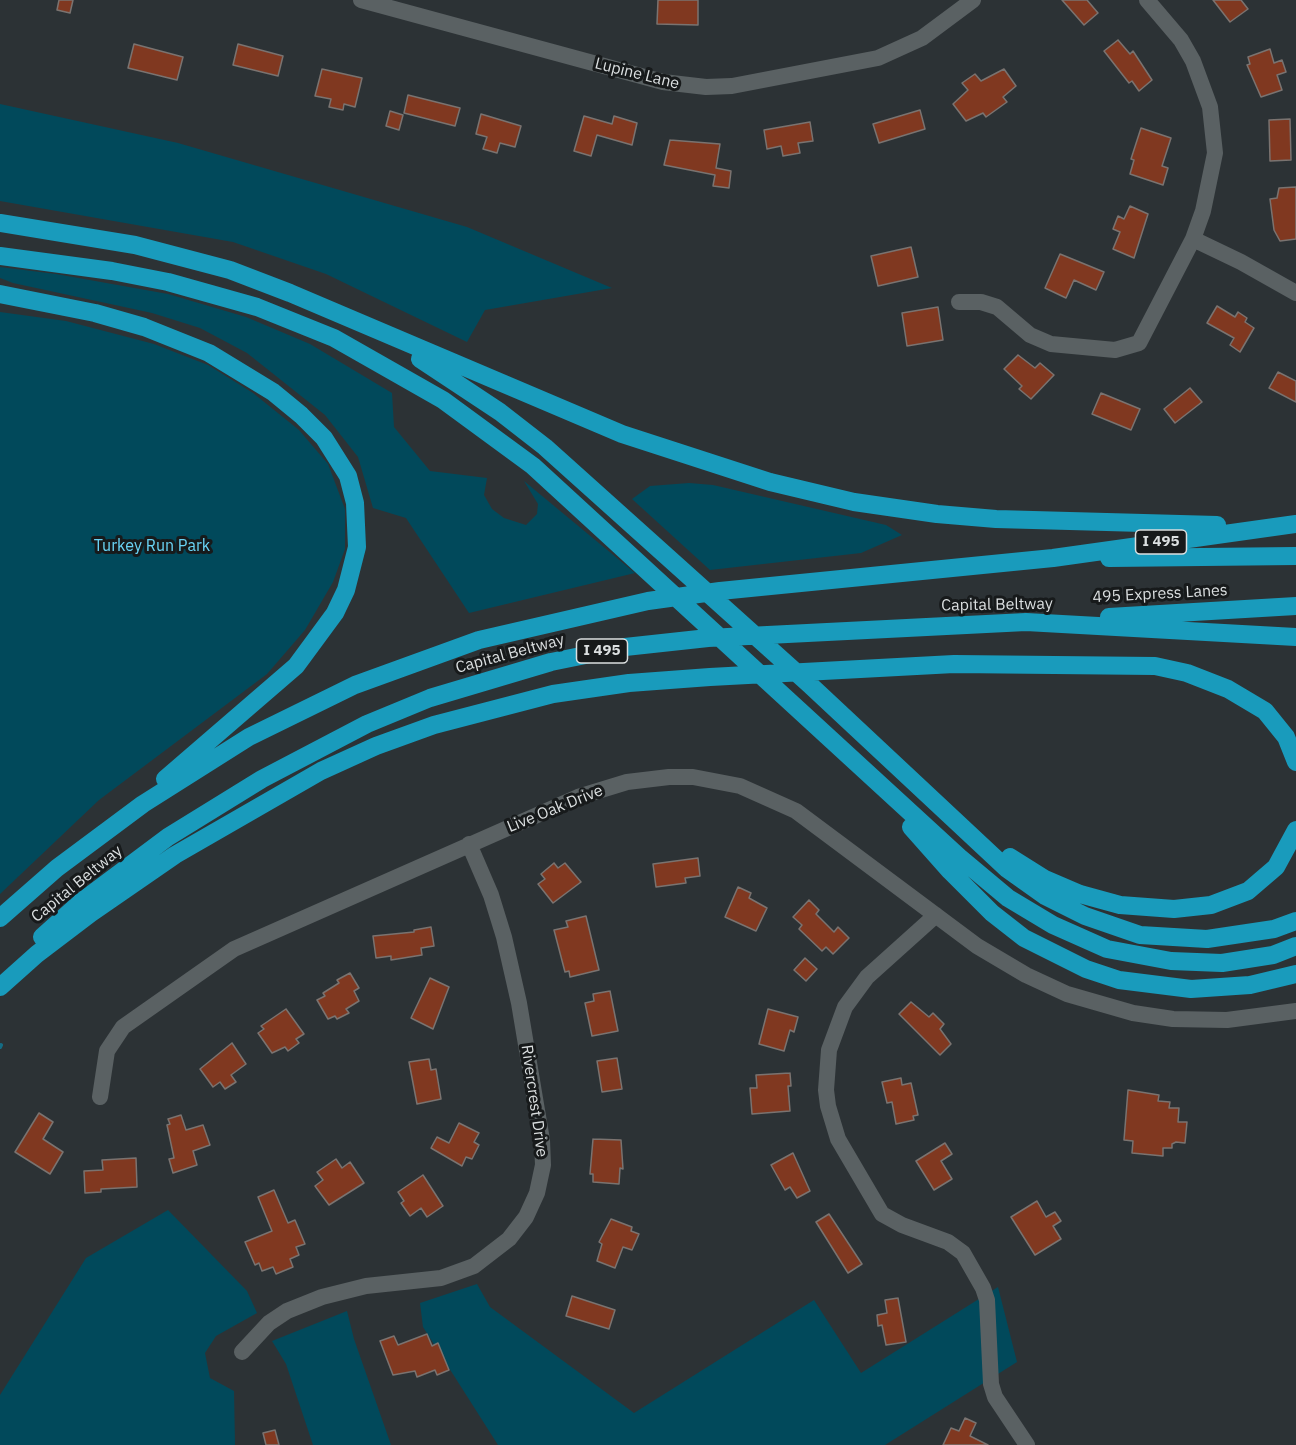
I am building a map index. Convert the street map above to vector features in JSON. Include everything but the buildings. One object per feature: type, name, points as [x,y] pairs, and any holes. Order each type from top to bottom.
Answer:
[{"type":"highway","points":[[0,222],[84,235],[189,258],[261,281],[622,434],[770,482],[854,502],[937,514],[996,519],[1269,526]]},
{"type":"highway","points":[[0,256],[112,271],[168,282],[258,307],[334,338],[415,383],[491,433],[614,539],[959,857],[1008,898],[1053,925],[1107,949],[1171,961],[1222,963],[1273,955],[1296,946]]},
{"type":"highway","points":[[0,294],[55,303],[144,327],[209,353],[243,372],[287,403],[324,438],[348,476],[358,527],[354,568],[346,590],[335,613],[297,666],[57,868]]},
{"type":"highway","points":[[345,318],[408,352],[500,412],[545,447],[809,684],[1007,869],[1045,896],[1075,911],[1140,934],[1207,939],[1274,929],[1296,921]]},
{"type":"highway","name":"Capital Beltway","points":[[0,918],[57,868],[143,804],[249,737],[355,685],[478,639],[583,615],[699,594],[805,581],[1053,558],[1296,524]]},
{"type":"highway","name":"495 Express Lanes","points":[[1053,558],[1178,559],[1296,556]]},
{"type":"highway","name":"495 Express Lanes","points":[[1026,622],[1296,606]]},
{"type":"highway","name":"Capital Beltway","points":[[0,978],[81,902],[168,837],[262,779],[318,749],[430,698],[551,662],[625,647],[793,633],[1026,622],[1296,636]]},
{"type":"highway","points":[[0,987],[64,933],[175,855],[321,771],[376,746],[434,725],[553,694],[629,683],[954,664],[1155,666],[1187,673],[1228,689],[1264,711],[1286,737],[1296,762]]},
{"type":"highway","points":[[809,684],[1015,862],[1080,894],[1120,905],[1153,909],[1193,908],[1228,900],[1248,891],[1276,867],[1296,830]]},
{"type":"highway","points":[[773,687],[896,811],[950,871],[992,913],[1024,938],[1059,957],[1119,980],[1169,987],[1191,989],[1250,985],[1296,975]]},
{"type":"street","name":"Lupine Lane","points":[[361,0],[663,82],[706,87],[732,86],[878,58],[922,38],[973,0]]},
{"type":"street","points":[[959,302],[981,302],[997,307],[1030,335],[1051,344],[1115,350],[1139,343],[1193,239],[1212,175],[1215,153],[1210,107],[1189,54],[1147,0]]},
{"type":"street","points":[[1193,239],[1241,262],[1296,293]]},
{"type":"street","name":"Live Oak Drive","points":[[100,1097],[107,1051],[123,1027],[208,965],[258,936],[578,797],[610,787],[669,777],[714,780],[748,789],[796,811],[1007,966],[1056,990],[1133,1013],[1194,1020],[1237,1019],[1296,1011]]},
{"type":"street","name":"Rivercrest Drive","points":[[242,1352],[269,1323],[287,1311],[322,1297],[366,1286],[441,1278],[474,1266],[509,1239],[526,1217],[537,1193],[543,1165],[543,1147],[537,1098],[521,1013],[504,937],[491,895],[469,844]]},
{"type":"street","points":[[936,915],[867,977],[845,1007],[829,1050],[826,1081],[828,1106],[838,1139],[882,1214],[902,1226],[948,1242],[963,1253],[983,1288],[987,1300],[991,1384],[995,1397],[1027,1445]]},
{"type":"green space","points":[[0,104],[178,143],[467,227],[612,288],[485,310],[467,342],[326,274],[233,242],[0,201]]},
{"type":"green space","points":[[0,267],[56,274],[168,294],[246,317],[310,344],[392,393],[394,427],[430,471],[487,478],[484,495],[492,509],[504,518],[526,525],[537,514],[538,504],[524,481],[635,573],[469,613],[406,518],[373,508],[358,457],[325,415],[247,353],[200,328],[152,313],[13,283],[0,278]]},
{"type":"green space","name":"Turkey Run Park","points":[[0,312],[66,321],[154,344],[208,365],[253,393],[299,430],[328,464],[345,509],[345,549],[333,582],[305,630],[267,674],[99,800],[0,894]]},
{"type":"green space","points":[[689,483],[713,485],[886,525],[902,535],[861,553],[710,570],[632,499],[650,486]]},
{"type":"green space","points":[[168,1210],[247,1291],[257,1313],[216,1336],[205,1353],[210,1378],[234,1391],[235,1445],[0,1445],[0,1395],[86,1258]]},
{"type":"green space","points":[[477,1284],[490,1307],[634,1413],[814,1300],[861,1373],[998,1287],[1017,1362],[885,1445],[498,1445],[423,1327],[420,1303]]},
{"type":"green space","points":[[347,1311],[354,1339],[391,1445],[313,1445],[286,1364],[272,1341]]}]
